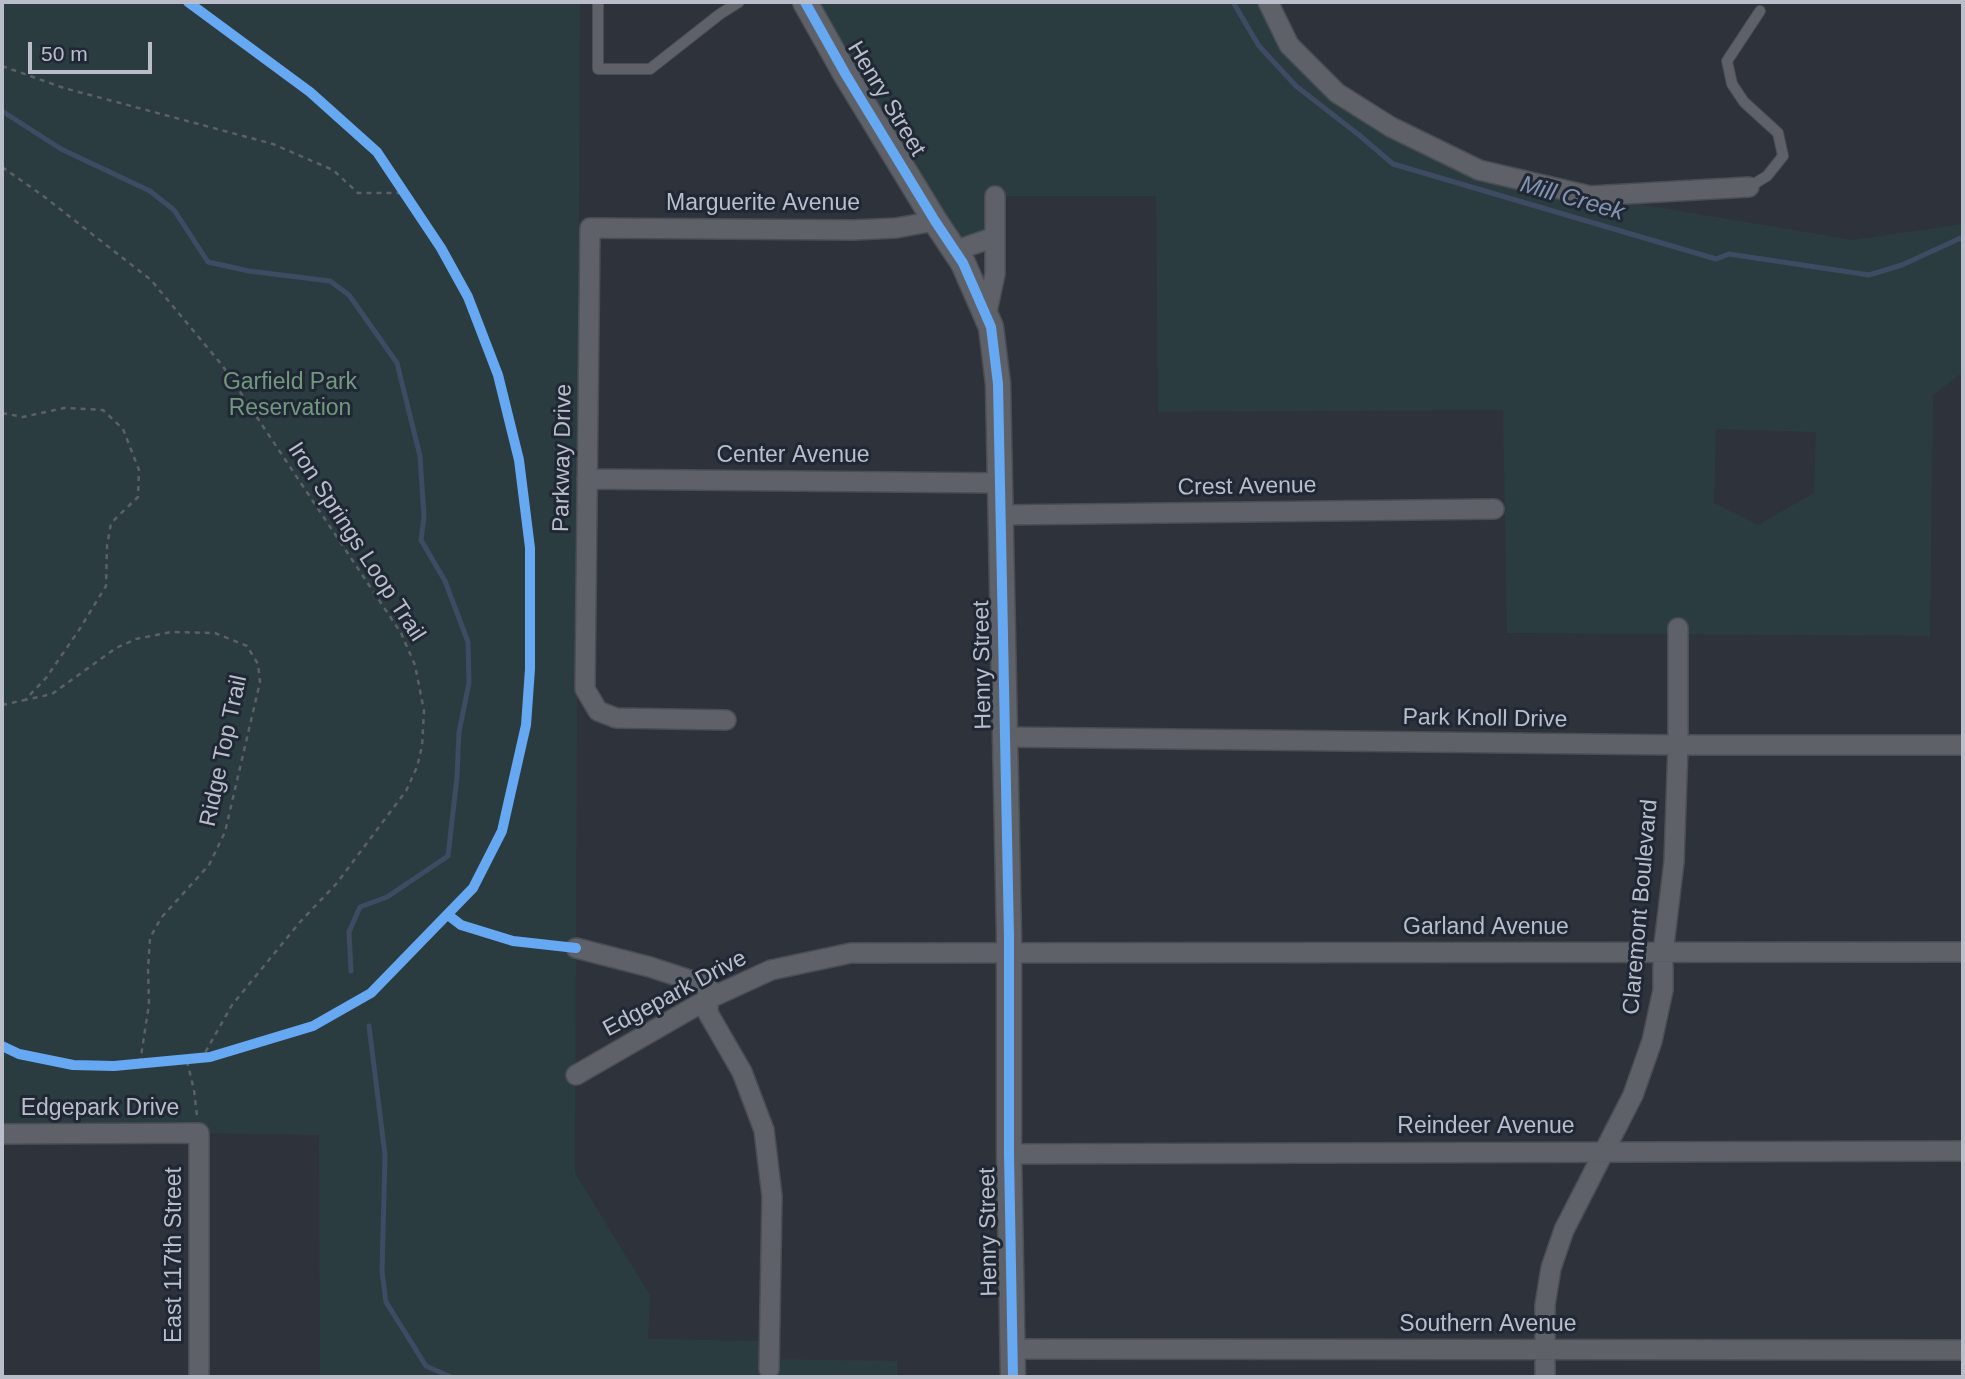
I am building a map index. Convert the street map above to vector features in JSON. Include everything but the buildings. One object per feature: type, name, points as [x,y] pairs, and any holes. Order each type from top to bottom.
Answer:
[{"type":"street","name":"Henry Street","points":[[805,2],[846,75],[963,263],[991,327],[998,384],[1009,953],[1013,1377]]},
{"type":"street","points":[[1268,2],[1289,45],[1337,93],[1391,127],[1479,170],[1590,196],[1749,187]]},
{"type":"street","name":"Henry Street","points":[[986,316],[995,274],[995,196]]},
{"type":"street","name":"Marguerite Avenue","points":[[590,228],[854,230],[896,228],[935,221]]},
{"type":"street","name":"Parkway Drive","points":[[590,228],[585,689],[598,711],[617,718],[726,720]]},
{"type":"street","points":[[954,251],[995,237]]},
{"type":"street","name":"Center Avenue","points":[[587,479],[1000,483]]},
{"type":"street","name":"Crest Avenue","points":[[1000,514],[1494,509]]},
{"type":"street","name":"Claremont Boulevard","points":[[1545,1377],[1545,1306],[1551,1268],[1564,1230],[1633,1095],[1652,1041],[1663,990],[1663,953],[1674,862],[1678,628]]},
{"type":"street","name":"Park Knoll Drive","points":[[1005,737],[1678,745],[1963,745]]},
{"type":"street","points":[[576,948],[650,967],[708,986],[708,1013],[742,1072],[764,1130],[772,1196],[769,1369]]},
{"type":"street","name":"Garland Avenue","points":[[1009,953],[1963,952]]},
{"type":"street","name":"Edgepark Drive","points":[[576,1075],[708,999],[771,970],[851,953],[1009,953]]},
{"type":"street","name":"Edgepark Drive","points":[[2,1134],[199,1133]]},
{"type":"street","name":"East 117th Street","points":[[199,1133],[199,1377]]},
{"type":"street","name":"Reindeer Avenue","points":[[1009,1154],[1963,1151]]},
{"type":"street","name":"Southern Avenue","points":[[1013,1349],[1963,1350]]},
{"type":"lane","points":[[598,2],[598,69],[650,69],[739,2]]},
{"type":"lane","points":[[1749,187],[1767,176],[1783,156],[1778,133],[1744,102],[1732,83],[1727,61],[1760,11]]},
{"type":"path","points":[[2,66],[64,88],[273,144],[333,170],[358,194],[405,193]]},
{"type":"path","points":[[395,179],[412,204]]},
{"type":"path","points":[[2,413],[23,417],[64,408],[103,410],[123,429],[139,470],[138,497],[111,523],[107,546],[106,586],[46,678],[25,700]]},
{"type":"path","points":[[175,1062],[219,1055]]},
{"type":"path","points":[[187,1061],[194,1090],[199,1133]]},
{"type":"path","points":[[127,1065],[145,1063]]},
{"type":"green space","name":"Garfield Park Reservation","points":[[2,2],[580,2],[575,1173],[650,1295],[648,1339],[770,1341],[770,1359],[897,1361],[897,1377],[320,1377],[319,1135],[2,1135]]},
{"type":"green space","points":[[805,2],[1268,2],[1337,93],[1479,170],[1590,196],[1853,240],[1963,224],[1963,372],[1933,395],[1930,636],[1507,633],[1503,410],[1158,412],[1156,196],[995,196],[995,237],[954,251]],"holes":[[[1716,429],[1816,432],[1814,493],[1758,525],[1714,503]]]},
{"type":"waterway","name":"Mill Creek","points":[[1233,2],[1259,46],[1296,86],[1393,164],[1716,259],[1729,254],[1869,275],[1902,265],[1963,237]]},
{"type":"waterway","points":[[2,111],[61,149],[150,191],[174,210],[208,262],[249,271],[330,281],[349,295],[397,363],[420,456],[424,517],[421,540],[445,581],[468,642],[469,683],[459,732],[448,856],[387,897],[360,907],[349,932],[351,971]]},
{"type":"waterway","points":[[369,1026],[385,1155],[382,1271],[386,1302],[426,1366],[451,1377]]},
{"type":"cycle path","points":[[2,1046],[19,1054],[73,1065],[114,1066],[210,1057],[313,1026],[371,993],[473,888],[502,831],[526,725],[530,669],[530,548],[519,460],[498,375],[468,297],[441,248],[377,152],[310,92],[188,2]]},
{"type":"cycle path","points":[[805,2],[846,75],[963,263],[991,327],[998,384],[1009,937],[1013,1377]]},
{"type":"cycle path","points":[[448,915],[461,925],[513,941],[576,948]]}]
